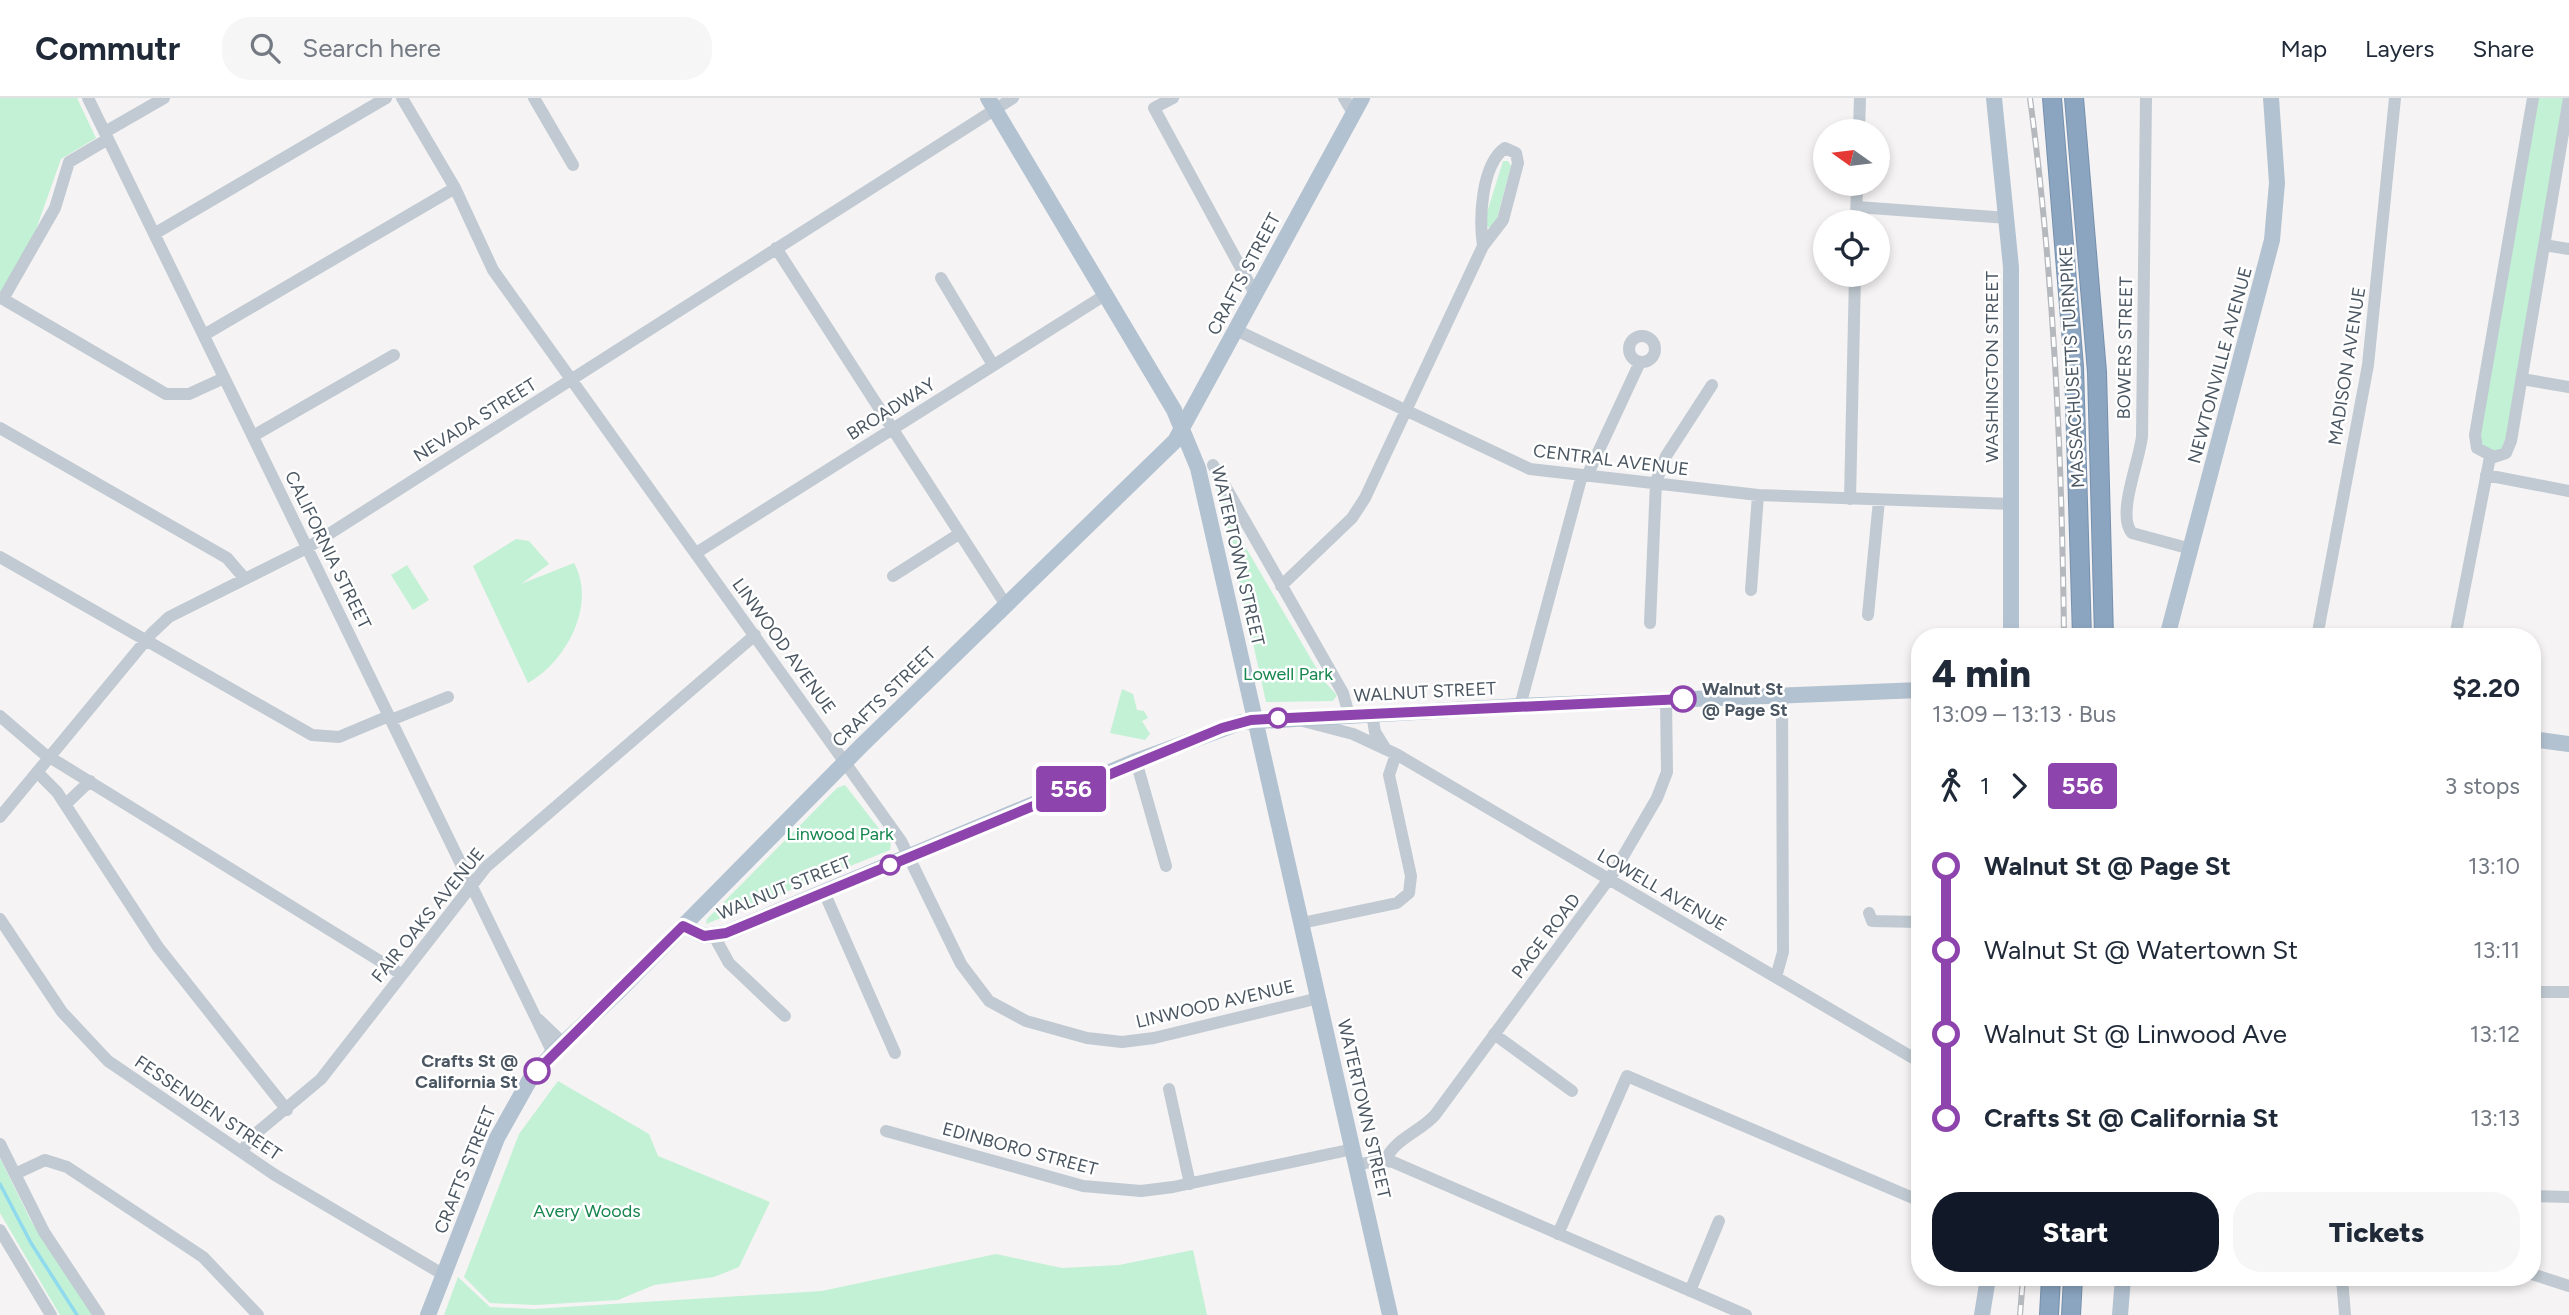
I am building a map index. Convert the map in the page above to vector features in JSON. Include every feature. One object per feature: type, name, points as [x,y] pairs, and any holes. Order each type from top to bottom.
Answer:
[{"type":"highway","name":"MASSACHUSETTS TURNPIKE","points":[[2052,98],[2073,342],[2082,628]]},
{"type":"highway","name":"MASSACHUSETTS TURNPIKE","points":[[2074,98],[2097,372],[2104,628]]},
{"type":"highway","points":[[2049,1315],[2051,1286]]},
{"type":"highway","points":[[2071,1315],[2073,1286]]},
{"type":"main road","name":"CRAFTS STREET","points":[[429,1315],[504,1121],[523,1088],[558,1048],[846,762],[1171,445],[1183,429],[1362,98]]},
{"type":"main road","name":"WASHINGTON STREET","points":[[1994,98],[2008,218],[2011,628]]},
{"type":"main road","name":"NEWTONVILLE AVENUE","points":[[2170,628],[2272,240],[2277,183],[2271,98]]},
{"type":"main road","name":"WATERTOWN STREET","points":[[991,104],[1183,429],[1206,490],[1390,1315]]},
{"type":"main road","name":"WALNUT STREET","points":[[683,926],[701,935],[714,936],[910,857],[1136,761],[1222,728],[1257,720],[1520,706],[1911,690]]},
{"type":"main road","points":[[2541,739],[2569,744]]},
{"type":"main road","points":[[1982,1315],[1987,1286]]},
{"type":"main road","points":[[2120,1315],[2122,1286]]},
{"type":"street","name":"CALIFORNIA STREET","points":[[88,98],[536,1017],[558,1048]]},
{"type":"street","points":[[164,98],[69,162],[55,208],[3,299],[166,394],[189,394],[224,378]]},
{"type":"street","points":[[154,234],[386,98]]},
{"type":"street","name":"LINWOOD AVENUE","points":[[402,98],[455,188],[493,270],[846,762],[910,857],[972,982],[993,1005],[1020,1020],[1094,1039],[1135,1041],[1319,998]]},
{"type":"street","points":[[534,98],[573,165]]},
{"type":"street","name":"NEVADA STREET","points":[[0,817],[145,642],[176,612],[307,548],[776,248],[991,104],[1013,98]]},
{"type":"street","points":[[1173,98],[1154,108],[1255,294]]},
{"type":"street","points":[[1344,98],[1353,113]]},
{"type":"street","points":[[1859,119],[1860,98]]},
{"type":"street","name":"BOWERS STREET","points":[[2146,98],[2142,436],[2125,516],[2132,533],[2191,549]]},
{"type":"street","name":"MADISON AVENUE","points":[[2319,628],[2364,392],[2377,293],[2395,98]]},
{"type":"street","points":[[2533,98],[2475,435],[2477,448],[2490,457],[2500,456],[2510,447],[2544,245],[2564,154],[2568,106]]},
{"type":"street","points":[[1281,586],[1355,515],[1483,246],[1503,220],[1517,163],[1516,153],[1505,148],[1496,155],[1483,198],[1479,218],[1483,246]]},
{"type":"street","points":[[204,335],[455,188]]},
{"type":"street","points":[[1857,196],[1857,210]]},
{"type":"street","points":[[1857,207],[2008,218]]},
{"type":"street","points":[[2544,245],[2569,249]]},
{"type":"street","points":[[776,248],[1006,605]]},
{"type":"street","points":[[941,278],[993,365]]},
{"type":"street","points":[[1850,499],[1855,287]]},
{"type":"street","name":"BROADWAY","points":[[696,553],[1105,295]]},
{"type":"street","name":"CENTRAL AVENUE","points":[[1236,330],[1511,463],[1530,469],[1758,495],[2012,505]]},
{"type":"street","points":[[253,436],[394,355]]},
{"type":"street","points":[[1520,706],[1585,476],[1640,362]]},
{"type":"street","points":[[2522,379],[2569,387]]},
{"type":"street","points":[[1650,624],[1656,482],[1666,456],[1712,385]]},
{"type":"street","points":[[0,428],[227,558],[245,579]]},
{"type":"street","points":[[2457,628],[2490,457]]},
{"type":"street","points":[[1213,466],[1343,693],[1349,715]]},
{"type":"street","points":[[2486,475],[2569,491]]},
{"type":"street","points":[[1752,590],[1758,495]]},
{"type":"street","points":[[1868,615],[1879,500]]},
{"type":"street","points":[[893,576],[959,534]]},
{"type":"street","points":[[0,557],[145,642],[321,738],[349,733],[448,698]]},
{"type":"street","name":"FAIR OAKS AVENUE","points":[[242,1151],[254,1135],[321,1079],[471,885],[491,863],[755,635]]},
{"type":"street","points":[[1776,977],[1783,953],[1782,697]]},
{"type":"street","name":"PAGE ROAD","points":[[1386,1160],[1392,1148],[1430,1121],[1609,879],[1664,785],[1668,759],[1666,700]]},
{"type":"street","points":[[1302,923],[1397,903],[1409,893],[1411,876],[1390,775],[1391,751],[1375,732],[1372,714]]},
{"type":"street","points":[[0,716],[50,757],[401,974]]},
{"type":"street","name":"LOWELL AVENUE","points":[[1288,718],[1348,733],[1391,751],[1911,1057]]},
{"type":"street","points":[[1136,761],[1166,866]]},
{"type":"street","points":[[37,772],[54,787],[66,804],[158,947],[287,1110]]},
{"type":"street","points":[[66,804],[90,781]]},
{"type":"street","points":[[824,892],[895,1053]]},
{"type":"street","points":[[1869,913],[1872,921],[1911,922]]},
{"type":"street","name":"FESSENDEN STREET","points":[[0,919],[57,1005],[94,1048],[122,1071],[298,1189],[444,1275]]},
{"type":"street","points":[[714,936],[729,963],[785,1016]]},
{"type":"street","points":[[2541,992],[2569,992]]},
{"type":"street","points":[[1494,1034],[1572,1091]]},
{"type":"street","points":[[1558,1234],[1628,1076],[1911,1196]]},
{"type":"street","points":[[1169,1089],[1190,1184]]},
{"type":"street","name":"EDINBORO STREET","points":[[886,1131],[1091,1188],[1148,1190],[1355,1157],[1386,1160]]},
{"type":"street","points":[[0,1144],[44,1232],[99,1315]]},
{"type":"street","points":[[15,1174],[45,1160],[67,1167],[203,1257],[258,1315]]},
{"type":"street","points":[[1386,1160],[1746,1315]]},
{"type":"street","points":[[2541,1196],[2569,1197]]},
{"type":"street","points":[[1690,1291],[1719,1221]]},
{"type":"street","points":[[0,1230],[51,1315]]},
{"type":"street","points":[[2541,1277],[2569,1286]]},
{"type":"street","points":[[2343,1286],[2345,1315]]},
{"type":"green space","points":[[0,98],[77,98],[96,138],[61,159],[33,238],[0,297]]},
{"type":"green space","points":[[2533,98],[2569,98],[2510,447],[2487,456],[2475,435]]},
{"type":"green space","points":[[1503,161],[1508,161],[1511,166],[1495,226],[1490,229],[1484,222]]},
{"type":"green space","name":"Lowell Park","points":[[1210,472],[1228,503],[1229,519],[1324,681],[1337,695],[1333,701],[1266,702],[1223,507]]},
{"type":"green space","points":[[516,539],[529,541],[549,564],[521,584],[574,563],[580,579],[582,597],[580,614],[565,647],[542,674],[528,683],[473,566]]},
{"type":"green space","points":[[407,565],[429,600],[413,610],[391,575]]},
{"type":"green space","points":[[1122,689],[1133,694],[1137,710],[1144,711],[1148,718],[1142,721],[1150,734],[1145,740],[1110,733]]},
{"type":"green space","name":"Linwood Park","points":[[845,785],[891,844],[890,850],[706,924],[707,919],[837,788]]},
{"type":"green space","name":"Avery Woods","points":[[558,1081],[649,1134],[658,1156],[770,1202],[739,1267],[714,1277],[654,1285],[618,1300],[535,1305],[490,1303],[464,1277],[519,1134]]},
{"type":"green space","points":[[0,1158],[30,1219],[93,1315],[60,1315],[0,1213]]},
{"type":"green space","points":[[1193,1250],[1207,1315],[444,1315],[458,1277],[490,1307],[533,1309],[822,1291],[996,1254],[1062,1268],[1119,1265]]},
{"type":"waterway","points":[[0,1184],[31,1243],[77,1315]]},
{"type":"railway","points":[[2030,98],[2051,300],[2061,502],[2064,628]]},
{"type":"railway","points":[[2020,1315],[2022,1286]]},
{"type":"bus line","name":"556","points":[[537,1071],[683,926],[704,936],[726,933],[1126,765],[1237,723],[1288,718],[1683,699]]},
{"type":"place","name":"Walnut St @ Page St","points":[[1683,699]]},
{"type":"place","name":"Crafts St @ California St","points":[[537,1071]]}]
